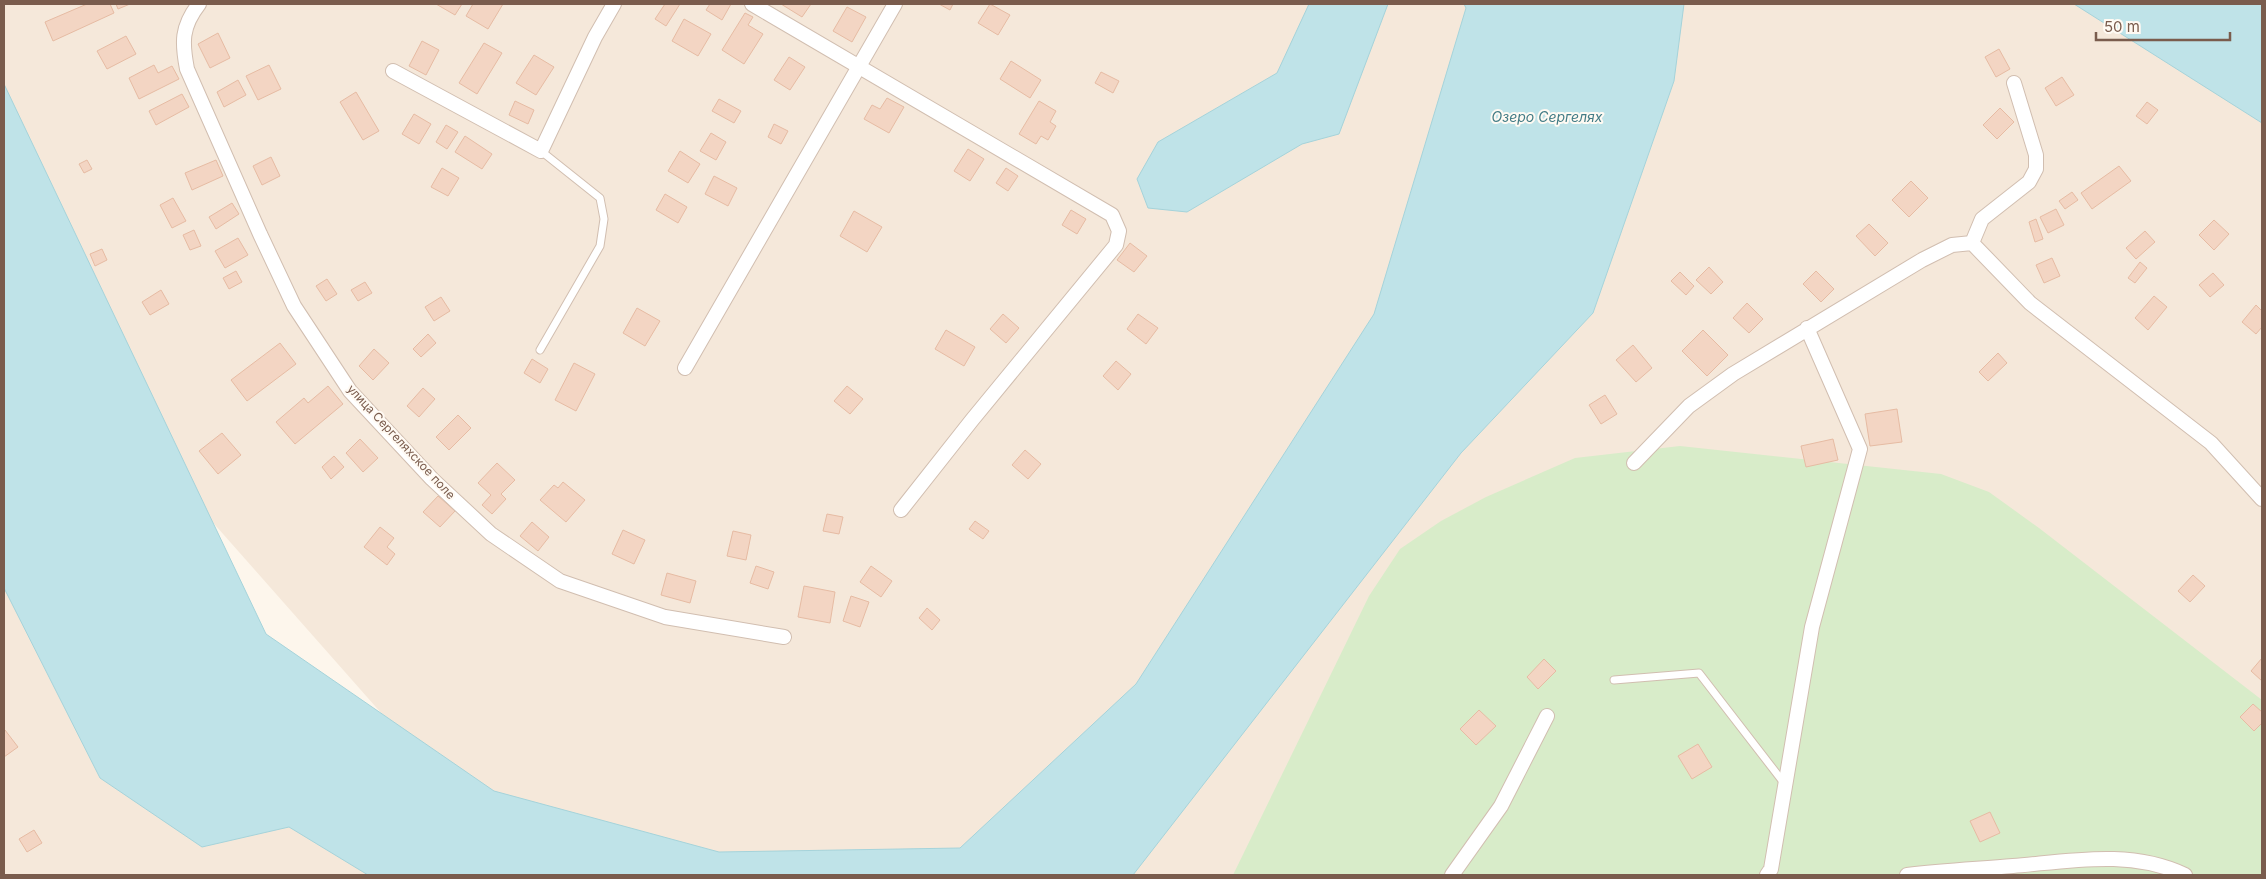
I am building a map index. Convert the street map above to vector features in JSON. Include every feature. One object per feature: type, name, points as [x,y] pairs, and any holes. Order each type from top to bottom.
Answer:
[{"type":"street","name":"улица Сергеляхское поле","points":[[199,4],[191,14],[182,44],[187,69],[294,306],[350,391],[432,479],[485,528],[560,581],[665,617],[784,637]]},
{"type":"street","points":[[393,71],[541,151],[595,37],[614,4]]},
{"type":"street","points":[[752,4],[1112,215],[1119,231],[1116,244],[972,420],[902,510]]},
{"type":"street","points":[[685,368],[895,4]]},
{"type":"street","points":[[1972,243],[1982,219],[2029,182],[2036,170],[2036,155],[2014,83]]},
{"type":"street","points":[[1634,463],[1689,406],[1733,374],[1922,260],[1952,245],[1972,243]]},
{"type":"street","points":[[1972,243],[2030,303],[2211,444],[2262,499]]},
{"type":"street","points":[[1767,875],[1771,869],[1784,783],[1812,628],[1860,449],[1807,328]]},
{"type":"street","points":[[1452,875],[1502,806],[1547,716]]},
{"type":"street","points":[[1907,875],[2072,860],[2120,858],[2164,865],[2185,875]]},
{"type":"lane","points":[[540,350],[600,246],[604,219],[600,198],[541,151]]},
{"type":"lane","points":[[1614,680],[1699,673],[1784,783]]},
{"type":"shaded area","points":[[4,4],[2262,4],[2262,875],[792,875],[458,800],[4,286]]},
{"type":"shaded area","points":[[4,449],[303,783],[613,875],[4,875]]},
{"type":"green space","points":[[1680,446],[1941,474],[1989,492],[2039,528],[2262,700],[2262,875],[1233,875],[1369,596],[1400,549],[1441,521],[1486,497],[1575,458]]},
{"type":"water","points":[[1309,4],[1388,4],[1339,134],[1302,144],[1187,212],[1148,208],[1137,179],[1158,142],[1277,73]]},
{"type":"water","name":"Озеро Сергелях","points":[[1464,4],[1684,4],[1674,81],[1593,313],[1461,453],[1133,875],[368,875],[289,827],[202,847],[100,778],[4,588],[4,84],[266,634],[494,791],[719,852],[960,848],[1136,684],[1374,314],[1466,8]]},
{"type":"water","points":[[2074,4],[2262,4],[2262,123]]},
{"type":"building","points":[[87,4],[110,4],[114,13],[53,41],[45,22]]},
{"type":"building","points":[[116,4],[130,4],[118,9]]},
{"type":"building","points":[[436,4],[462,4],[455,15]]},
{"type":"building","points":[[473,4],[503,4],[488,29],[466,16]]},
{"type":"building","points":[[665,4],[680,4],[666,26],[655,19]]},
{"type":"building","points":[[710,4],[731,4],[722,20],[706,10]]},
{"type":"building","points":[[781,4],[811,4],[802,17]]},
{"type":"building","points":[[939,4],[953,4],[950,10]]},
{"type":"building","points":[[990,4],[1010,15],[998,35],[978,23]]},
{"type":"building","points":[[847,7],[866,17],[852,42],[833,31]]},
{"type":"building","points":[[745,13],[753,17],[748,25],[763,34],[744,64],[722,50]]},
{"type":"building","points":[[684,19],[711,34],[698,56],[672,41]]},
{"type":"building","points":[[218,33],[230,58],[210,68],[198,44]]},
{"type":"building","points":[[126,36],[136,54],[107,69],[97,51]]},
{"type":"building","points":[[422,41],[439,50],[426,75],[409,66]]},
{"type":"building","points":[[484,43],[502,53],[477,94],[459,83]]},
{"type":"building","points":[[1999,49],[2010,69],[1996,77],[1985,57]]},
{"type":"building","points":[[534,55],[554,67],[536,95],[516,83]]},
{"type":"building","points":[[789,57],[805,67],[790,90],[774,80]]},
{"type":"building","points":[[1011,61],[1041,80],[1030,98],[1000,79]]},
{"type":"building","points":[[154,65],[158,73],[172,66],[179,79],[139,99],[129,78]]},
{"type":"building","points":[[269,65],[281,89],[258,100],[246,76]]},
{"type":"building","points":[[1101,72],[1119,81],[1113,93],[1095,83]]},
{"type":"building","points":[[2062,77],[2074,95],[2056,106],[2045,88]]},
{"type":"building","points":[[238,80],[246,95],[224,107],[217,92]]},
{"type":"building","points":[[356,92],[379,131],[363,140],[340,102]]},
{"type":"building","points":[[182,94],[189,107],[156,125],[149,111]]},
{"type":"building","points":[[887,98],[904,107],[889,133],[864,119],[872,105],[880,109]]},
{"type":"building","points":[[719,99],[741,111],[734,123],[712,111]]},
{"type":"building","points":[[515,101],[534,110],[528,124],[509,115]]},
{"type":"building","points":[[1039,101],[1056,111],[1050,122],[1056,126],[1048,140],[1041,136],[1036,144],[1019,134]]},
{"type":"building","points":[[2147,102],[2158,110],[2147,124],[2136,116]]},
{"type":"building","points":[[2000,108],[2014,122],[1997,139],[1983,125]]},
{"type":"building","points":[[414,114],[431,124],[419,144],[402,134]]},
{"type":"building","points":[[774,124],[788,131],[781,144],[768,137]]},
{"type":"building","points":[[446,125],[458,132],[447,149],[436,142]]},
{"type":"building","points":[[711,133],[726,142],[716,160],[700,151]]},
{"type":"building","points":[[465,136],[492,154],[482,169],[455,152]]},
{"type":"building","points":[[968,149],[984,159],[970,181],[954,171]]},
{"type":"building","points":[[680,151],[700,164],[688,183],[668,171]]},
{"type":"building","points":[[271,157],[280,176],[262,185],[253,166]]},
{"type":"building","points":[[87,160],[92,169],[84,173],[79,164]]},
{"type":"building","points":[[216,160],[223,176],[192,190],[185,173]]},
{"type":"building","points":[[2119,166],[2131,181],[2092,209],[2081,193]]},
{"type":"building","points":[[442,168],[459,178],[448,196],[431,187]]},
{"type":"building","points":[[1006,168],[1018,176],[1008,191],[996,183]]},
{"type":"building","points":[[714,176],[737,188],[728,206],[705,194]]},
{"type":"building","points":[[1911,181],[1928,198],[1909,217],[1892,200]]},
{"type":"building","points":[[2072,192],[2078,200],[2065,209],[2059,201]]},
{"type":"building","points":[[665,194],[687,207],[678,223],[656,210]]},
{"type":"building","points":[[173,198],[186,221],[172,228],[160,205]]},
{"type":"building","points":[[232,203],[239,214],[216,229],[209,217]]},
{"type":"building","points":[[2056,209],[2064,225],[2048,233],[2040,217]]},
{"type":"building","points":[[1071,210],[1086,219],[1077,234],[1062,225]]},
{"type":"building","points":[[854,211],[882,227],[867,252],[840,236]]},
{"type":"building","points":[[2036,219],[2043,239],[2035,242],[2029,222]]},
{"type":"building","points":[[2214,220],[2229,234],[2214,250],[2199,235]]},
{"type":"building","points":[[1869,224],[1888,243],[1875,256],[1856,236]]},
{"type":"building","points":[[194,230],[201,246],[190,250],[183,235]]},
{"type":"building","points":[[2145,231],[2155,242],[2136,259],[2126,248]]},
{"type":"building","points":[[238,238],[248,255],[225,268],[215,251]]},
{"type":"building","points":[[1130,243],[1147,256],[1134,272],[1117,260]]},
{"type":"building","points":[[102,249],[107,260],[95,266],[90,254]]},
{"type":"building","points":[[2052,258],[2060,276],[2044,283],[2036,265]]},
{"type":"building","points":[[2140,262],[2147,268],[2135,283],[2128,278]]},
{"type":"building","points":[[1709,267],[1723,282],[1711,294],[1696,280]]},
{"type":"building","points":[[236,271],[242,282],[229,289],[223,278]]},
{"type":"building","points":[[1816,271],[1834,289],[1821,302],[1803,284]]},
{"type":"building","points":[[1680,272],[1694,286],[1686,295],[1671,281]]},
{"type":"building","points":[[2213,273],[2224,285],[2210,297],[2199,285]]},
{"type":"building","points":[[327,279],[337,294],[326,301],[316,286]]},
{"type":"building","points":[[365,282],[372,293],[358,301],[351,290]]},
{"type":"building","points":[[161,290],[169,304],[150,315],[142,302]]},
{"type":"building","points":[[2154,296],[2167,307],[2148,330],[2135,318]]},
{"type":"building","points":[[441,297],[450,311],[434,321],[425,307]]},
{"type":"building","points":[[1747,303],[1763,319],[1749,333],[1733,318]]},
{"type":"building","points":[[2256,305],[2262,311],[2262,327],[2256,334],[2242,322]]},
{"type":"building","points":[[637,308],[660,321],[645,346],[623,333]]},
{"type":"building","points":[[1003,314],[1019,328],[1006,343],[990,329]]},
{"type":"building","points":[[1138,314],[1158,328],[1146,344],[1127,329]]},
{"type":"building","points":[[946,330],[975,347],[964,366],[935,349]]},
{"type":"building","points":[[1703,330],[1728,355],[1707,376],[1682,351]]},
{"type":"building","points":[[428,334],[436,343],[421,357],[413,349]]},
{"type":"building","points":[[280,343],[296,364],[247,401],[231,380]]},
{"type":"building","points":[[1633,345],[1652,368],[1636,382],[1616,360]]},
{"type":"building","points":[[374,349],[389,363],[373,380],[359,366]]},
{"type":"building","points":[[1998,353],[2007,363],[1988,381],[1979,372]]},
{"type":"building","points":[[532,359],[548,369],[540,383],[524,373]]},
{"type":"building","points":[[1116,361],[1131,374],[1118,390],[1103,376]]},
{"type":"building","points":[[574,363],[595,374],[576,411],[555,400]]},
{"type":"building","points":[[328,386],[343,404],[295,444],[276,422],[304,398],[308,403]]},
{"type":"building","points":[[847,386],[863,399],[850,414],[834,401]]},
{"type":"building","points":[[423,388],[435,399],[419,417],[407,406]]},
{"type":"building","points":[[1605,395],[1617,414],[1601,424],[1589,405]]},
{"type":"building","points":[[1897,409],[1902,442],[1870,446],[1865,414]]},
{"type":"building","points":[[458,415],[471,428],[449,450],[436,437]]},
{"type":"building","points":[[222,433],[241,455],[218,474],[199,451]]},
{"type":"building","points":[[360,439],[378,458],[363,472],[346,453]]},
{"type":"building","points":[[1833,439],[1838,460],[1806,467],[1801,446]]},
{"type":"building","points":[[1025,450],[1041,464],[1028,479],[1012,465]]},
{"type":"building","points":[[334,456],[344,467],[331,479],[322,467]]},
{"type":"building","points":[[497,463],[515,480],[501,494],[506,499],[492,514],[482,505],[491,495],[478,483]]},
{"type":"building","points":[[563,482],[585,500],[566,522],[540,500],[554,485],[558,488]]},
{"type":"building","points":[[438,496],[455,511],[440,527],[423,512]]},
{"type":"building","points":[[827,514],[843,517],[839,534],[823,531]]},
{"type":"building","points":[[975,521],[989,531],[983,539],[969,529]]},
{"type":"building","points":[[532,522],[549,537],[538,551],[520,536]]},
{"type":"building","points":[[380,527],[394,538],[387,547],[395,554],[387,565],[364,547]]},
{"type":"building","points":[[623,530],[645,540],[634,564],[612,554]]},
{"type":"building","points":[[733,531],[751,535],[746,560],[727,556]]},
{"type":"building","points":[[756,566],[774,572],[768,589],[750,583]]},
{"type":"building","points":[[871,566],[892,581],[881,597],[860,582]]},
{"type":"building","points":[[667,573],[696,581],[690,603],[661,595]]},
{"type":"building","points":[[2193,575],[2205,586],[2190,602],[2178,591]]},
{"type":"building","points":[[804,586],[835,592],[830,623],[798,617]]},
{"type":"building","points":[[851,596],[869,602],[860,627],[843,621]]},
{"type":"building","points":[[927,608],[940,620],[932,630],[919,618]]},
{"type":"building","points":[[2262,658],[2262,681],[2251,671]]},
{"type":"building","points":[[1544,659],[1556,671],[1538,689],[1527,677]]},
{"type":"building","points":[[2253,704],[2262,712],[2262,723],[2254,731],[2240,717]]},
{"type":"building","points":[[1479,710],[1496,726],[1476,745],[1460,729]]},
{"type":"building","points":[[5,730],[18,747],[4,757],[4,732]]},
{"type":"building","points":[[1698,744],[1712,767],[1692,779],[1678,756]]},
{"type":"building","points":[[1990,812],[2000,833],[1980,842],[1970,821]]},
{"type":"building","points":[[34,830],[42,843],[27,852],[19,839]]}]
